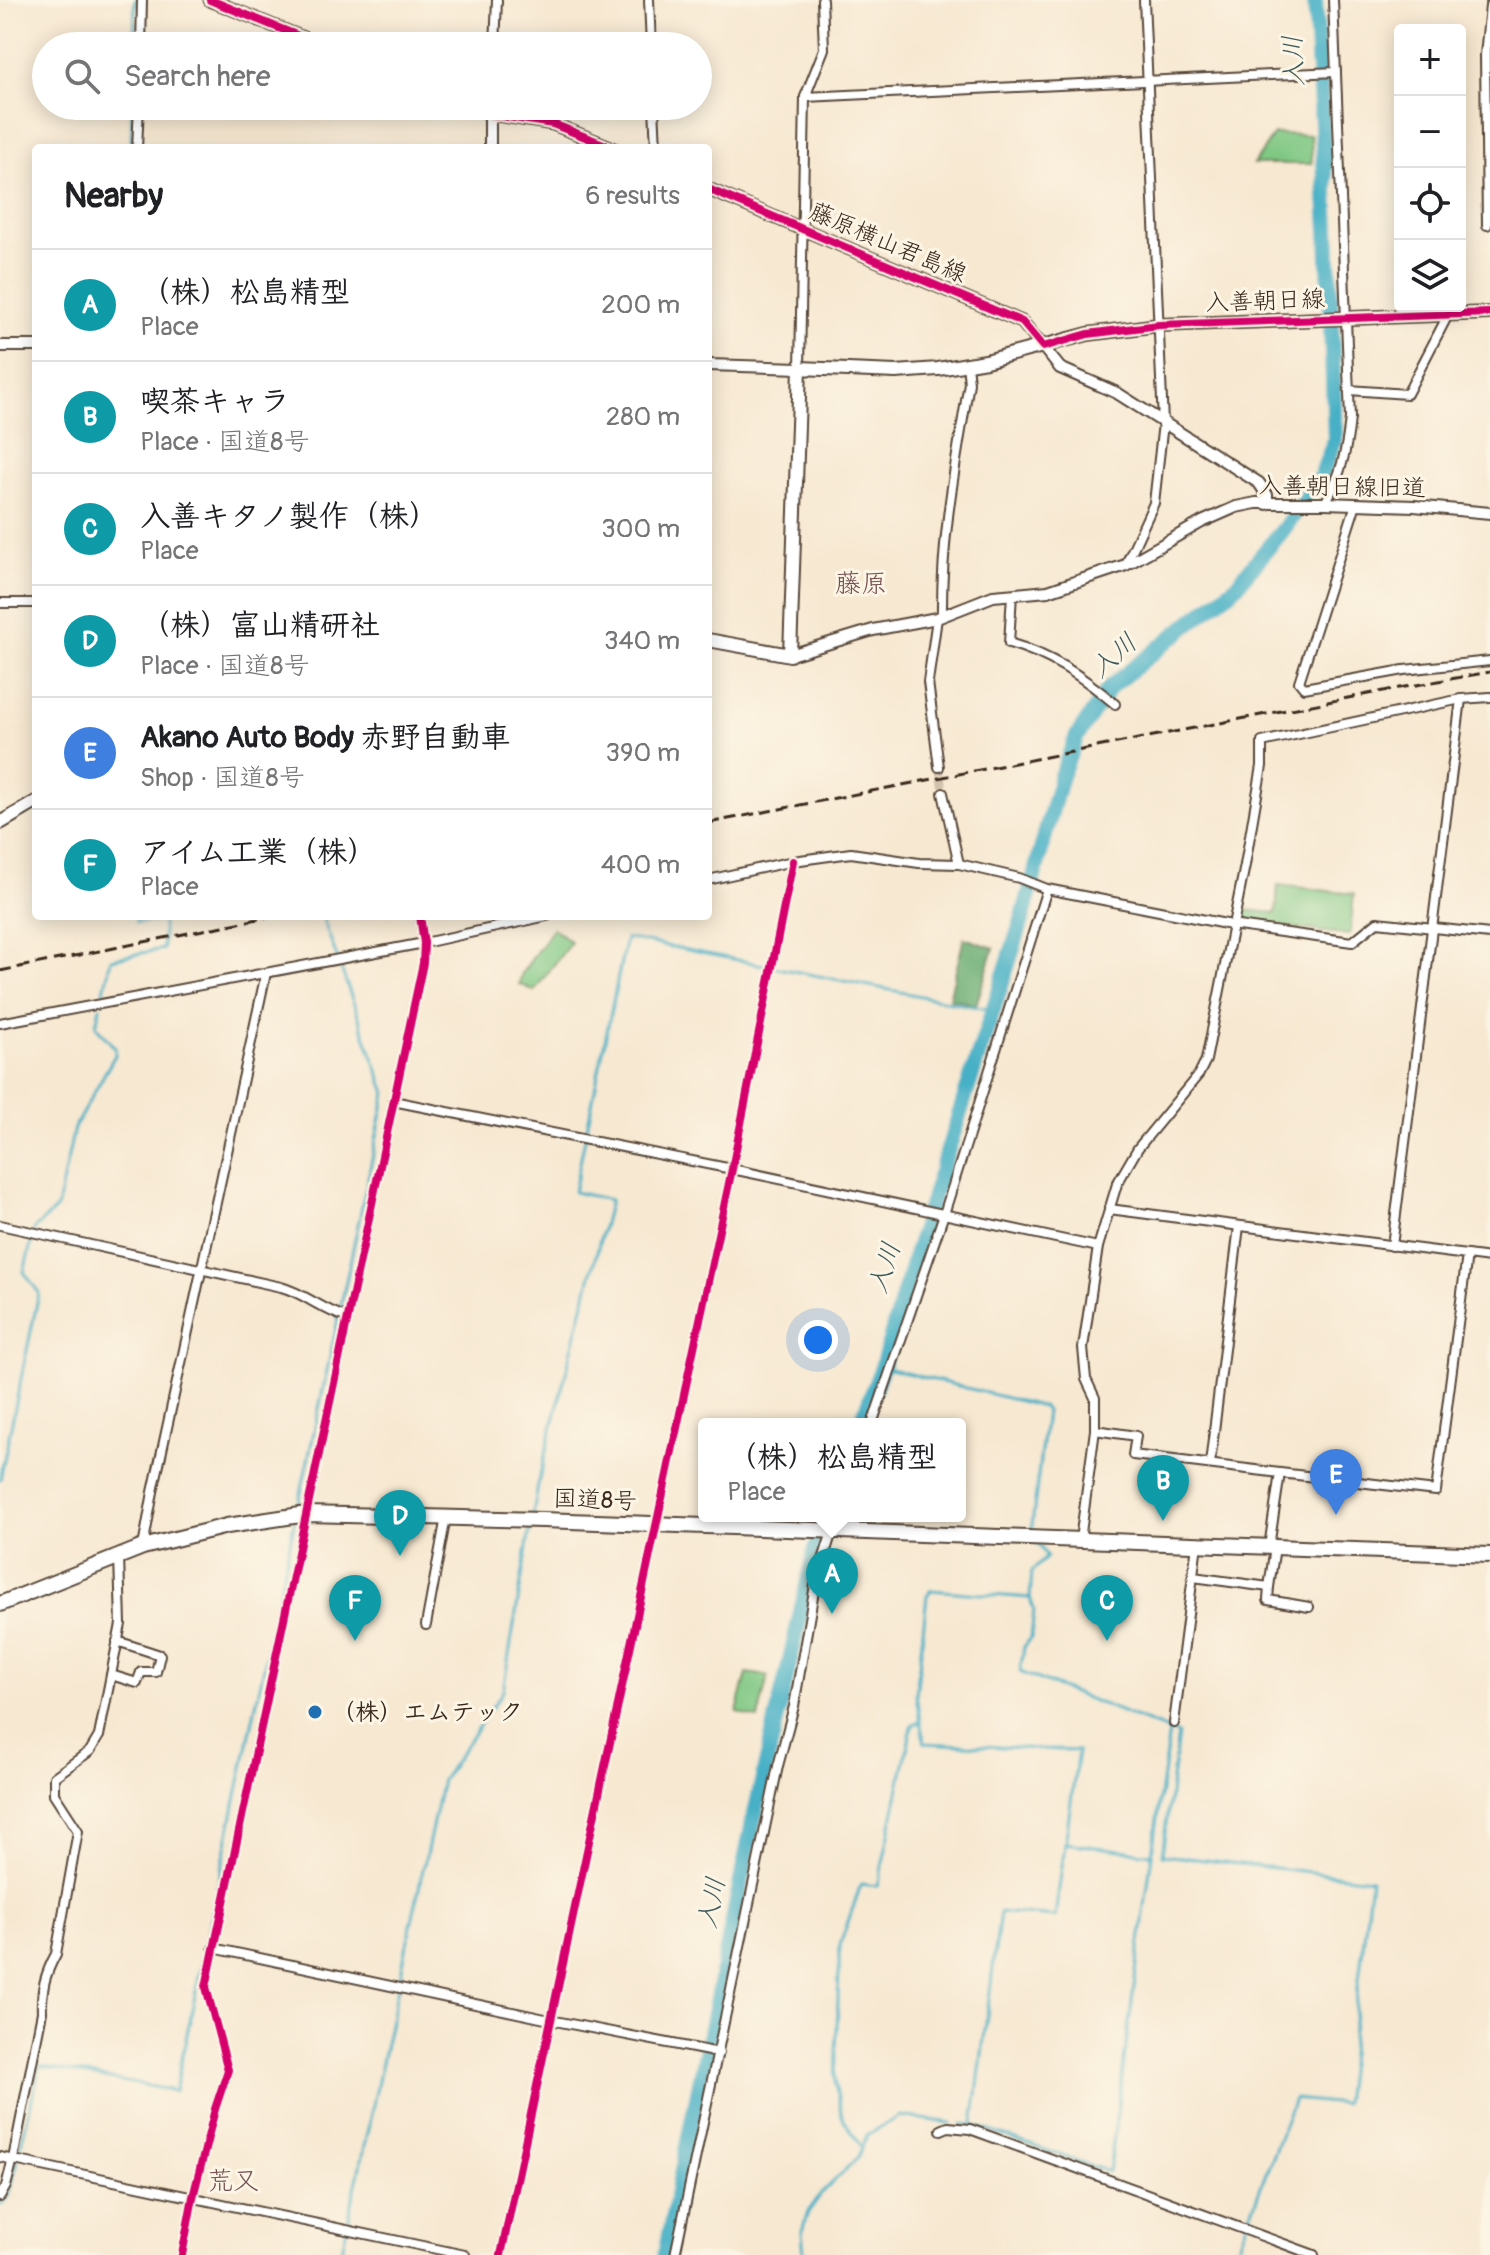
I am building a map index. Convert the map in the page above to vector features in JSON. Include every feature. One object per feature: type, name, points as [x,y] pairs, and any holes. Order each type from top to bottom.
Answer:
[{"type":"highway","name":"国道8号","points":[[0,1604],[143,1547],[227,1526],[307,1514],[806,1529],[838,1523],[1080,1540],[1490,1555]]},
{"type":"main road","points":[[210,0],[289,32]]},
{"type":"main road","points":[[535,120],[603,144]]},
{"type":"main road","name":"藤原横山君島線","points":[[712,191],[1022,322],[1043,347]]},
{"type":"main road","name":"入善朝日線","points":[[800,368],[896,372],[967,364],[1088,334],[1159,325],[1490,313]]},
{"type":"main road","points":[[712,641],[790,655],[800,368]]},
{"type":"main road","points":[[0,823],[32,804]]},
{"type":"street","points":[[141,32],[142,0]]},
{"type":"street","points":[[496,32],[497,0]]},
{"type":"street","points":[[649,0],[650,32]]},
{"type":"street","points":[[712,365],[800,368],[805,97],[824,49],[822,0]]},
{"type":"street","points":[[1126,565],[1154,503],[1163,423],[1144,0]]},
{"type":"street","points":[[1322,503],[1335,487],[1347,451],[1350,418],[1333,0]]},
{"type":"street","points":[[1487,225],[1485,55],[1490,6]]},
{"type":"street","points":[[805,97],[1336,72]]},
{"type":"street","points":[[137,144],[138,120]]},
{"type":"street","points":[[490,144],[491,120]]},
{"type":"street","points":[[655,120],[656,144]]},
{"type":"street","points":[[1349,390],[1407,394],[1449,313]]},
{"type":"street","points":[[0,346],[32,346]]},
{"type":"street","points":[[1043,347],[1060,368],[1117,393],[1259,483],[1267,495],[1267,504]]},
{"type":"street","points":[[939,767],[928,682],[940,617],[949,504],[969,383],[967,364]]},
{"type":"street","name":"入善朝日線旧道","points":[[790,655],[873,630],[940,617],[993,596],[1048,591],[1126,565],[1226,510],[1256,503],[1356,504],[1490,513]]},
{"type":"street","points":[[1356,504],[1299,682],[1304,688],[1404,670],[1490,661]]},
{"type":"street","points":[[1012,594],[1009,643],[1035,650],[1056,661],[1115,704]]},
{"type":"street","points":[[0,603],[32,603]]},
{"type":"street","points":[[1080,1540],[1095,1430],[1095,1398],[1086,1379],[1083,1348],[1098,1247],[1117,1184],[1138,1148],[1199,1074],[1206,1060],[1262,766],[1262,742],[1461,699],[1490,697]]},
{"type":"street","points":[[1392,1246],[1461,699]]},
{"type":"street","points":[[943,793],[959,864]]},
{"type":"street","points":[[712,879],[793,861],[851,853],[919,863],[959,864],[1019,878],[1047,889],[1231,925],[1352,942],[1377,922],[1490,934]]},
{"type":"street","points":[[501,2255],[732,1169],[793,861]]},
{"type":"street","points":[[874,1418],[944,1214],[1047,889]]},
{"type":"street","points":[[182,2255],[193,2197],[228,2070],[206,1987],[423,963],[421,920]]},
{"type":"street","points":[[0,1023],[424,943],[529,920]]},
{"type":"street","points":[[143,1547],[266,973]]},
{"type":"street","points":[[393,1101],[1098,1247]]},
{"type":"street","points":[[1109,1209],[1490,1258]]},
{"type":"street","points":[[0,1225],[291,1290],[331,1313],[346,1317]]},
{"type":"street","points":[[1210,1464],[1239,1226]]},
{"type":"street","points":[[1095,1430],[1136,1436],[1133,1455],[1436,1491],[1467,1255]]},
{"type":"street","points":[[1280,1473],[1268,1600],[1309,1607]]},
{"type":"street","points":[[426,1625],[446,1517]]},
{"type":"street","points":[[675,2255],[778,1766],[794,1706],[815,1585],[838,1523]]},
{"type":"street","points":[[1174,1723],[1197,1544]]},
{"type":"street","points":[[0,2197],[13,2159],[42,2012],[41,1994],[46,1971],[56,1954],[78,1831],[54,1794],[54,1777],[90,1751],[99,1736],[121,1624],[119,1556]]},
{"type":"street","points":[[1193,1577],[1269,1587]]},
{"type":"street","points":[[111,1675],[137,1683],[141,1672],[156,1672],[160,1655],[117,1641]]},
{"type":"street","points":[[213,1948],[550,2020],[717,2052]]},
{"type":"street","points":[[941,2130],[948,2127],[970,2129],[1314,2255]]},
{"type":"street","points":[[0,2157],[465,2255]]},
{"type":"green space","points":[[1274,134],[1311,135],[1312,164],[1254,164]]},
{"type":"green space","points":[[1278,885],[1354,894],[1350,935],[1243,921],[1246,910],[1276,913]]},
{"type":"green space","points":[[553,928],[571,942],[534,991],[519,984],[522,973]]},
{"type":"green space","points":[[964,938],[994,948],[976,1005],[949,998]]},
{"type":"green space","points":[[747,1673],[768,1676],[758,1719],[737,1712]]},
{"type":"waterway","points":[[134,32],[135,0]]},
{"type":"waterway","name":"入川","points":[[863,1418],[882,1367],[933,1196],[1023,917],[1061,776],[1077,736],[1110,687],[1234,588],[1283,530],[1321,476],[1335,440],[1328,229],[1315,0]]},
{"type":"waterway","points":[[131,144],[132,120]]},
{"type":"waterway","points":[[102,1000],[111,959],[163,949],[163,921],[136,923],[136,920]]},
{"type":"waterway","points":[[297,1512],[386,1093],[323,920]]},
{"type":"waterway","points":[[533,1515],[539,1479],[610,1200],[574,1192],[626,938],[992,1010]]},
{"type":"waterway","points":[[0,1479],[39,1293],[24,1272],[35,1228],[57,1208],[74,1128],[115,1055],[115,1048],[96,1026],[100,1007]]},
{"type":"waterway","points":[[882,1367],[1043,1407],[1046,1411],[1031,1533]]},
{"type":"waterway","points":[[0,2205],[8,2197],[40,2066],[175,2091],[295,1519]]},
{"type":"waterway","name":"入川","points":[[665,2255],[753,1822],[815,1551],[826,1522]]},
{"type":"waterway","points":[[341,2255],[442,1780],[503,1691],[531,1523]]},
{"type":"waterway","points":[[1038,1543],[1047,1557],[1032,1571],[1030,1598],[1034,1610],[1031,1638],[1024,1647],[1020,1672],[1178,1734],[1162,1855],[1371,1879],[1344,2104],[1294,2099],[1235,2255]]},
{"type":"waterway","points":[[861,2146],[842,2117],[835,2082],[840,1945],[861,1884],[878,1886],[912,1726],[920,1721],[916,1694],[927,1595],[931,1590],[1030,1598]]},
{"type":"waterway","points":[[920,1722],[925,1743],[1078,1751],[1055,1917],[1000,1912],[973,2125]]},
{"type":"waterway","points":[[1065,1843],[1152,1854],[1169,1732]]},
{"type":"waterway","points":[[962,2124],[973,2125],[1109,2172],[1152,1854]]},
{"type":"waterway","points":[[804,2255],[802,2231],[808,2212],[821,2194],[858,2157],[867,2135],[900,2116],[951,2123]]},
{"type":"tunnel","points":[[939,767],[943,793]]},
{"type":"railway","points":[[712,822],[1490,672]]},
{"type":"railway","points":[[0,971],[253,920]]},
{"type":"cycle path","points":[[210,0],[289,32]]},
{"type":"cycle path","points":[[528,120],[553,124],[603,144]]},
{"type":"cycle path","points":[[712,191],[1022,322],[1043,347],[1088,334],[1159,325],[1490,313]]},
{"type":"cycle path","points":[[501,2255],[732,1169],[793,861]]},
{"type":"cycle path","points":[[182,2255],[193,2197],[228,2070],[206,1987],[423,963],[421,920]]},
{"type":"place","name":"Akano Auto Body 赤野自動車","points":[[1336,1515]]},
{"type":"place","name":"喫茶キャラ","points":[[1163,1521]]},
{"type":"place","name":"（株）富山精研社","points":[[400,1556]]},
{"type":"place","name":"（株）松島精型","points":[[832,1614]]},
{"type":"place","name":"アイム工業（株）","points":[[355,1641]]},
{"type":"place","name":"入善キタノ製作（株）","points":[[1107,1641]]},
{"type":"place","name":"（株）エムテック","points":[[315,1712]]},
{"type":"district","name":"藤原","points":[[861,584]]},
{"type":"district","name":"荒又","points":[[233,2181]]}]
